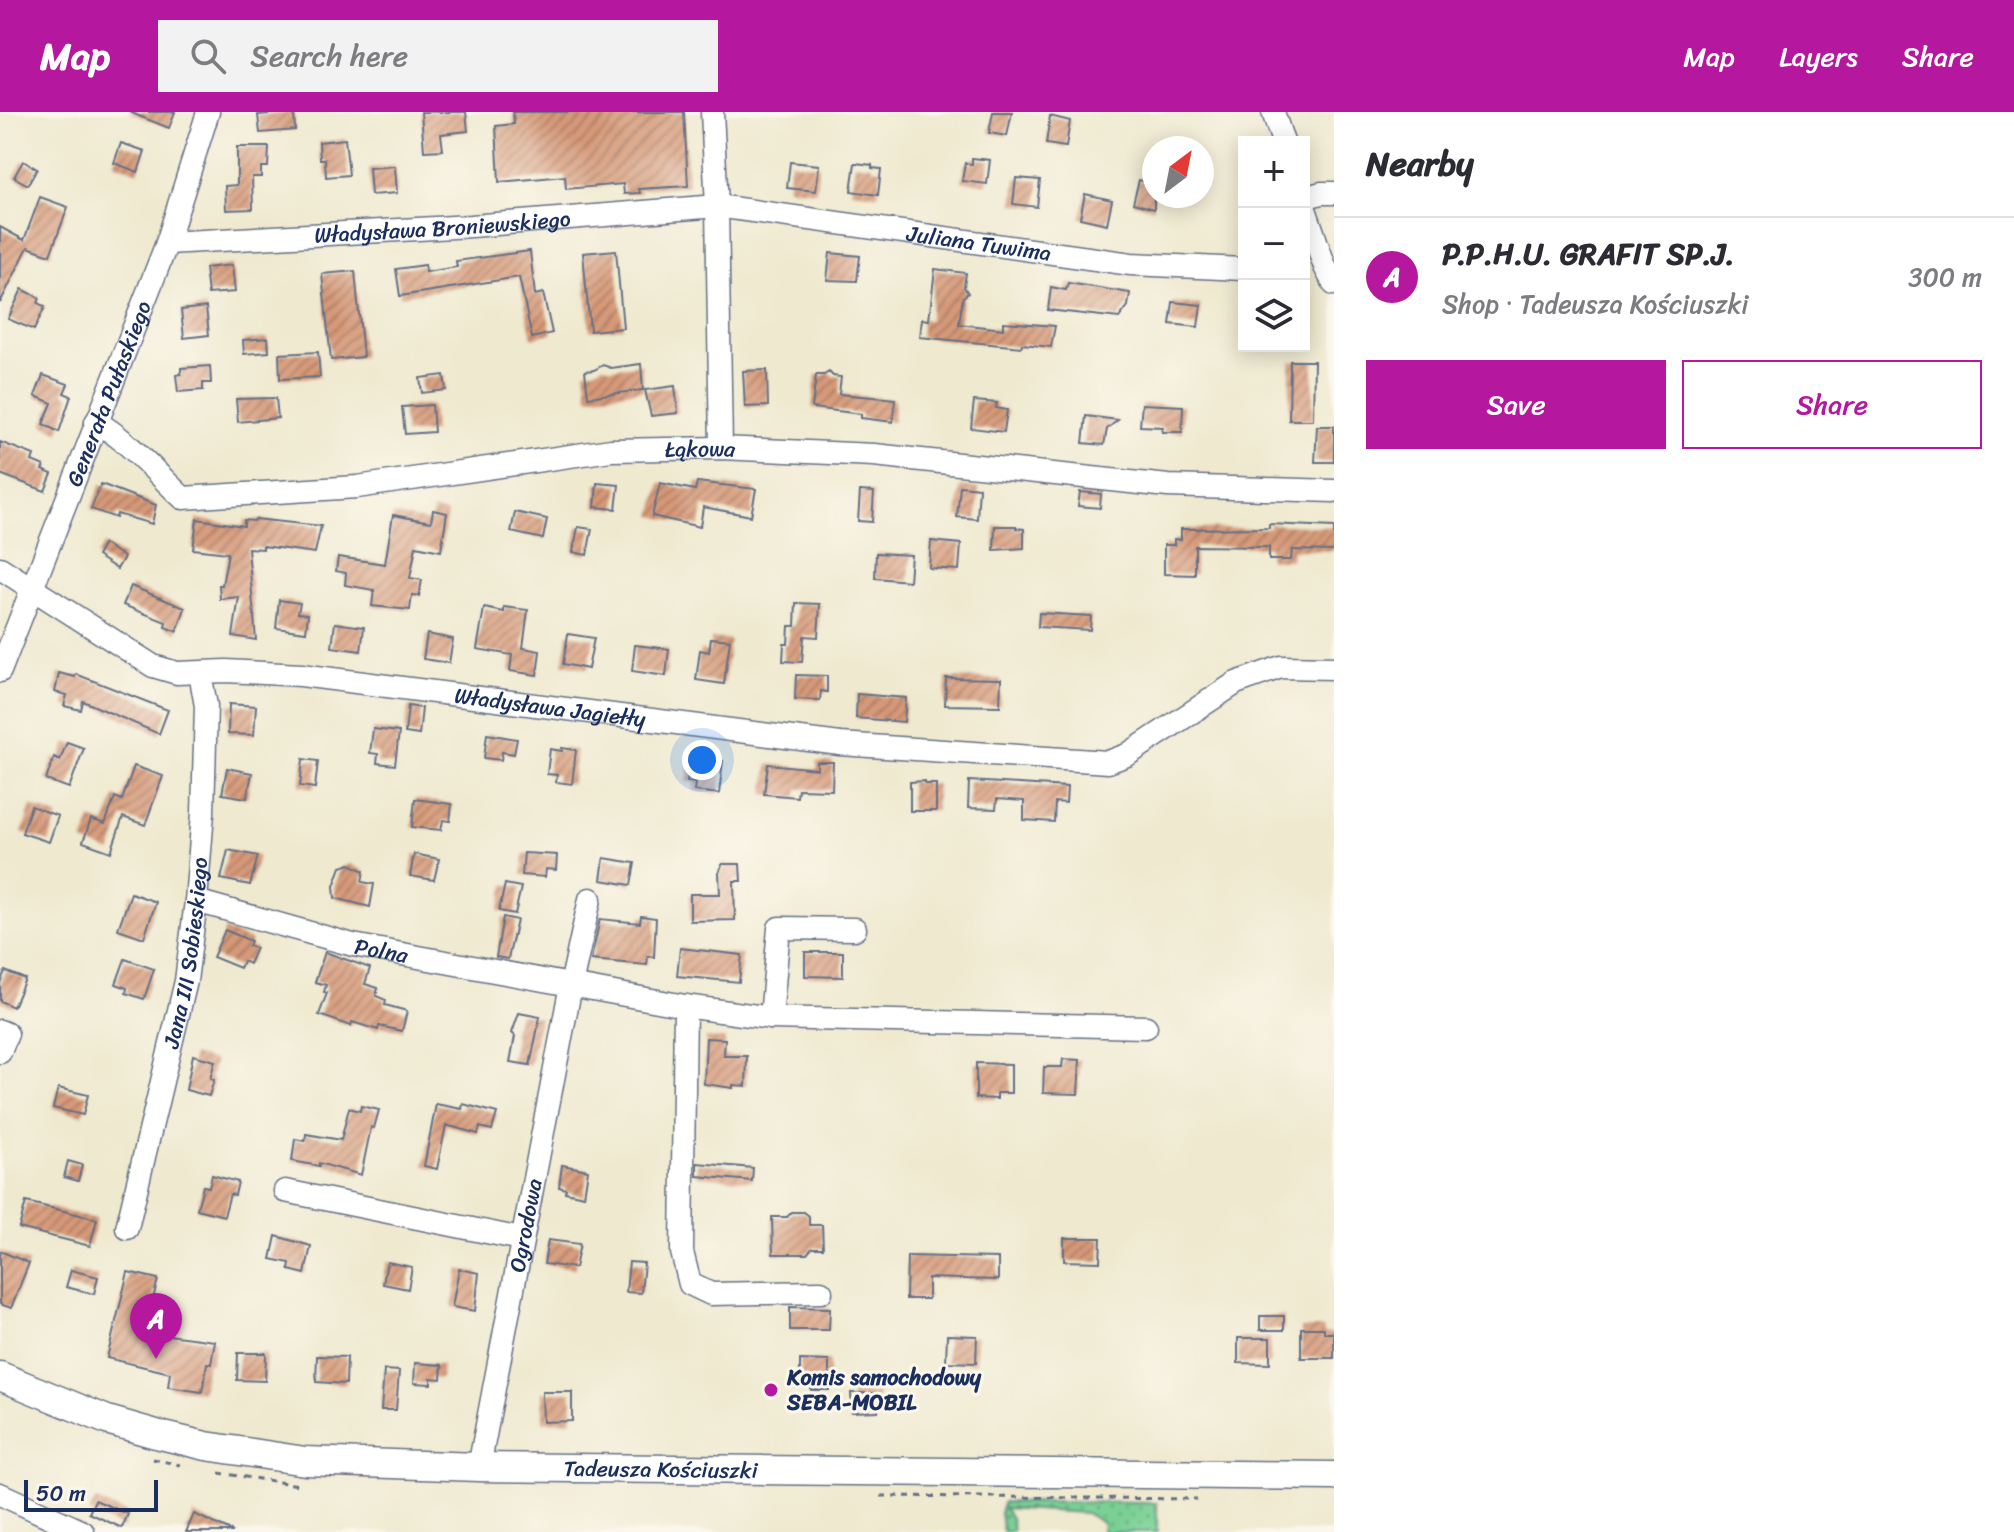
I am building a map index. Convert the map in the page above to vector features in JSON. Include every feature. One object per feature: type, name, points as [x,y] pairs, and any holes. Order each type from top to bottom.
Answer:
[{"type":"main road","name":"Tadeusza Kościuszki","points":[[0,1376],[107,1420],[206,1446],[305,1461],[479,1467],[1334,1476]]},
{"type":"street","name":"Generała Pułaskiego","points":[[0,671],[167,243],[208,112]]},
{"type":"street","points":[[712,112],[717,206],[721,448]]},
{"type":"street","points":[[1273,112],[1281,136]]},
{"type":"street","points":[[1310,196],[1334,193]]},
{"type":"street","name":"Władysława Broniewskiego","points":[[167,243],[471,226],[717,206]]},
{"type":"street","name":"Juliana Tuwima","points":[[717,206],[1131,264],[1238,269]]},
{"type":"street","points":[[1304,208],[1321,274]]},
{"type":"street","name":"Łąkowa","points":[[96,422],[117,434],[183,498],[357,487],[611,450],[721,448],[874,455],[1168,486],[1334,491]]},
{"type":"street","name":"Władysława Jagiełły","points":[[0,568],[153,666],[177,673],[226,671],[301,675],[840,744],[1108,762],[1127,755],[1236,683],[1281,667],[1334,668]]},
{"type":"street","name":"Jana III Sobieskiego","points":[[127,1228],[186,981],[203,813],[206,706],[200,673]]},
{"type":"street","points":[[571,985],[590,899]]},
{"type":"street","name":"Polna","points":[[196,901],[353,945],[685,1006],[771,1018],[1146,1027]]},
{"type":"street","points":[[771,1018],[779,928],[855,929]]},
{"type":"street","name":"Ogrodowa","points":[[479,1467],[571,985]]},
{"type":"street","points":[[685,1006],[682,1252],[690,1284],[711,1294],[821,1292]]},
{"type":"street","points":[[0,1031],[7,1034],[0,1052]]},
{"type":"street","points":[[285,1191],[521,1239]]},
{"type":"street","points":[[0,1494],[83,1532]]},
{"type":"green space","points":[[1003,1502],[1157,1503],[1157,1532],[1102,1532],[1103,1523],[1085,1513],[1004,1508],[1011,1518],[1013,1532],[1003,1532],[1000,1513]]},
{"type":"building","points":[[129,112],[175,112],[169,128]]},
{"type":"building","points":[[294,112],[295,130],[260,133],[258,115]]},
{"type":"building","points":[[421,112],[466,112],[468,131],[441,134],[443,150],[424,151]]},
{"type":"building","points":[[513,112],[684,112],[688,186],[639,189],[640,193],[624,194],[623,184],[566,189],[565,176],[499,182],[496,126],[514,124]]},
{"type":"building","points":[[993,112],[1012,112],[1007,136],[989,133]]},
{"type":"building","points":[[1050,116],[1070,121],[1066,147],[1046,144]]},
{"type":"building","points":[[345,139],[349,175],[326,177],[325,159],[320,159],[319,142]]},
{"type":"building","points":[[121,143],[145,151],[138,172],[114,163]]},
{"type":"building","points":[[237,147],[269,147],[268,167],[261,167],[261,177],[252,177],[253,209],[226,210],[225,186],[237,185]]},
{"type":"building","points":[[972,158],[990,160],[987,184],[962,181],[965,163],[972,164]]},
{"type":"building","points":[[23,161],[37,169],[28,185],[14,177]]},
{"type":"building","points":[[790,162],[819,165],[816,191],[787,188]]},
{"type":"building","points":[[855,163],[881,169],[878,195],[851,191]]},
{"type":"building","points":[[395,166],[397,193],[371,195],[369,168]]},
{"type":"building","points":[[1016,178],[1040,180],[1037,207],[1013,204]]},
{"type":"building","points":[[1139,180],[1142,181],[1142,206],[1133,203]]},
{"type":"building","points":[[1085,194],[1112,200],[1107,224],[1080,218]]},
{"type":"building","points":[[40,197],[68,207],[50,255],[28,247],[0,303],[0,227],[24,240]]},
{"type":"building","points":[[616,250],[623,328],[590,331],[583,253]]},
{"type":"building","points":[[530,251],[535,295],[543,293],[552,333],[532,338],[519,277],[400,296],[396,269],[425,265],[426,272],[457,267],[456,261]]},
{"type":"building","points":[[830,253],[860,256],[857,281],[827,280]]},
{"type":"building","points":[[232,265],[235,292],[208,294],[205,268]]},
{"type":"building","points":[[935,269],[966,273],[964,287],[968,293],[963,297],[959,324],[1003,329],[1003,322],[1055,326],[1051,347],[920,337],[922,319],[929,320]]},
{"type":"building","points":[[355,271],[363,357],[331,360],[322,274]]},
{"type":"building","points":[[1068,283],[1130,293],[1128,306],[1119,318],[1048,310],[1051,287],[1066,290]]},
{"type":"building","points":[[22,289],[40,298],[38,303],[45,307],[34,330],[8,319]]},
{"type":"building","points":[[1173,302],[1201,305],[1198,327],[1170,324]]},
{"type":"building","points":[[206,307],[209,335],[184,338],[181,310]]},
{"type":"building","points":[[268,338],[269,352],[244,354],[243,340]]},
{"type":"building","points":[[318,352],[320,377],[280,379],[279,354]]},
{"type":"building","points":[[1290,361],[1314,361],[1313,420],[1289,420]]},
{"type":"building","points":[[641,364],[643,390],[588,397],[585,371],[603,365],[611,368]]},
{"type":"building","points":[[210,366],[211,383],[203,383],[203,390],[178,392],[176,375],[181,374],[181,368]]},
{"type":"building","points":[[767,370],[768,406],[745,407],[743,371]]},
{"type":"building","points":[[829,372],[841,377],[839,394],[895,399],[893,422],[861,418],[861,414],[812,408],[816,375]]},
{"type":"building","points":[[43,375],[68,384],[64,393],[71,396],[59,432],[43,424],[52,403],[35,396]]},
{"type":"building","points":[[444,375],[446,390],[422,393],[420,378]]},
{"type":"building","points":[[675,386],[678,413],[651,416],[645,390]]},
{"type":"building","points":[[276,398],[278,418],[238,422],[236,399]]},
{"type":"building","points":[[974,401],[997,403],[996,408],[1007,410],[1004,432],[971,428]]},
{"type":"building","points":[[1142,404],[1183,406],[1182,432],[1162,432],[1163,427],[1140,426]]},
{"type":"building","points":[[432,405],[434,432],[405,434],[402,407]]},
{"type":"building","points":[[1086,416],[1118,420],[1107,429],[1104,445],[1083,443]]},
{"type":"building","points":[[1317,426],[1334,426],[1334,462],[1315,462]]},
{"type":"building","points":[[0,442],[34,455],[32,461],[52,474],[45,491],[0,474]]},
{"type":"building","points":[[697,482],[756,489],[751,516],[703,507],[700,527],[652,516],[660,483],[695,490]]},
{"type":"building","points":[[597,483],[619,485],[616,509],[595,507]]},
{"type":"building","points":[[101,484],[156,505],[152,524],[117,514],[116,518],[91,509]]},
{"type":"building","points":[[960,486],[979,488],[977,519],[957,517]]},
{"type":"building","points":[[860,491],[874,492],[872,522],[858,521]]},
{"type":"building","points":[[1080,492],[1101,494],[1100,508],[1078,506]]},
{"type":"building","points":[[433,510],[447,513],[441,551],[416,546],[410,578],[422,580],[419,596],[412,595],[410,610],[372,606],[374,590],[345,585],[346,573],[336,571],[338,557],[385,564],[393,515],[431,522]]},
{"type":"building","points":[[515,512],[547,519],[543,539],[511,532]]},
{"type":"building","points":[[197,519],[244,526],[244,520],[255,519],[321,526],[315,553],[263,546],[263,549],[248,548],[256,640],[233,636],[239,597],[220,599],[219,585],[222,585],[228,553],[193,549]]},
{"type":"building","points":[[1269,524],[1334,527],[1334,551],[1292,550],[1291,560],[1269,560],[1269,547],[1195,546],[1195,575],[1164,574],[1164,545],[1174,545],[1174,539],[1181,540],[1181,529],[1269,528]]},
{"type":"building","points":[[995,526],[1024,529],[1024,548],[994,550]]},
{"type":"building","points":[[578,527],[592,529],[587,555],[573,552]]},
{"type":"building","points":[[931,541],[961,544],[959,570],[929,568]]},
{"type":"building","points":[[104,544],[124,557],[117,569],[97,556]]},
{"type":"building","points":[[876,553],[911,555],[909,581],[875,578]]},
{"type":"building","points":[[131,586],[185,608],[177,632],[165,627],[166,622],[123,605]]},
{"type":"building","points":[[279,600],[300,603],[298,613],[308,614],[306,632],[276,628]]},
{"type":"building","points":[[796,603],[820,604],[818,637],[804,636],[802,662],[783,661],[789,626],[795,626]]},
{"type":"building","points":[[504,607],[528,610],[523,648],[540,651],[537,675],[510,671],[512,655],[477,649],[484,608],[504,612]]},
{"type":"building","points":[[1039,613],[1091,616],[1090,630],[1038,627]]},
{"type":"building","points":[[335,623],[364,627],[361,651],[332,647]]},
{"type":"building","points":[[427,634],[453,639],[449,663],[423,659]]},
{"type":"building","points":[[568,634],[594,638],[588,669],[563,664]]},
{"type":"building","points":[[711,638],[730,640],[724,684],[696,680],[700,650],[709,652]]},
{"type":"building","points":[[635,645],[669,649],[666,676],[632,671]]},
{"type":"building","points":[[59,673],[75,677],[76,674],[168,710],[159,734],[83,701],[81,710],[64,706],[67,695],[55,692]]},
{"type":"building","points":[[796,675],[827,676],[827,692],[821,691],[820,700],[795,699]]},
{"type":"building","points":[[946,678],[1001,679],[1000,706],[945,705]]},
{"type":"building","points":[[857,694],[906,698],[904,722],[856,718]]},
{"type":"building","points":[[229,704],[256,706],[254,735],[228,734]]},
{"type":"building","points":[[408,706],[422,708],[419,735],[405,733]]},
{"type":"building","points":[[373,729],[399,732],[395,765],[377,763],[378,754],[370,753]]},
{"type":"building","points":[[487,734],[517,739],[514,754],[502,752],[501,760],[484,758]]},
{"type":"building","points":[[67,742],[84,748],[69,788],[46,780],[54,757],[60,760]]},
{"type":"building","points":[[562,748],[576,750],[572,784],[556,782],[557,775],[547,774],[550,749],[562,751]]},
{"type":"building","points":[[690,757],[723,761],[719,794],[694,791],[695,783],[687,782]]},
{"type":"building","points":[[303,759],[318,761],[315,788],[300,786]]},
{"type":"building","points":[[817,762],[833,762],[832,790],[798,789],[797,797],[764,794],[768,764],[817,769]]},
{"type":"building","points":[[134,766],[163,776],[145,825],[123,817],[111,852],[83,842],[91,819],[105,824],[115,797],[122,800]]},
{"type":"building","points":[[227,768],[252,773],[247,798],[222,794]]},
{"type":"building","points":[[925,781],[925,784],[936,784],[936,811],[910,811],[910,782]]},
{"type":"building","points":[[969,781],[1067,787],[1066,803],[1055,802],[1054,822],[1024,820],[1024,801],[997,799],[996,809],[968,808]]},
{"type":"building","points":[[415,799],[452,804],[450,821],[443,820],[441,830],[412,827]]},
{"type":"building","points":[[31,806],[58,816],[49,842],[22,833]]},
{"type":"building","points":[[228,850],[258,856],[250,885],[221,879]]},
{"type":"building","points":[[524,853],[557,855],[556,870],[546,869],[545,877],[522,875]]},
{"type":"building","points":[[414,854],[439,859],[434,880],[410,876]]},
{"type":"building","points":[[604,858],[635,863],[631,885],[601,880]]},
{"type":"building","points":[[350,864],[364,871],[362,882],[374,884],[370,907],[335,898],[334,886],[341,867]]},
{"type":"building","points":[[722,864],[740,864],[741,881],[734,881],[735,920],[690,921],[690,894],[720,894]]},
{"type":"building","points":[[505,884],[521,887],[515,914],[499,911]]},
{"type":"building","points":[[131,893],[156,902],[144,938],[118,929]]},
{"type":"building","points":[[641,916],[656,918],[654,957],[648,956],[647,965],[591,960],[600,919],[640,923]]},
{"type":"building","points":[[503,917],[517,920],[508,959],[496,957]]},
{"type":"building","points":[[225,930],[251,941],[249,946],[256,948],[249,964],[243,961],[240,968],[213,957]]},
{"type":"building","points":[[680,948],[742,955],[739,982],[677,976]]},
{"type":"building","points":[[325,952],[370,968],[365,984],[378,988],[376,996],[386,1000],[385,1005],[407,1011],[402,1031],[379,1026],[378,1030],[352,1022],[351,1026],[319,1015],[327,993],[324,992],[326,985],[315,982]]},
{"type":"building","points":[[805,952],[843,952],[843,977],[805,976]]},
{"type":"building","points":[[125,959],[154,969],[144,999],[126,993],[127,988],[116,984]]},
{"type":"building","points":[[5,971],[25,979],[13,1007],[0,1001],[0,983]]},
{"type":"building","points":[[519,1013],[540,1017],[530,1065],[510,1062],[515,1036],[512,1033]]},
{"type":"building","points":[[706,1038],[725,1039],[724,1056],[747,1056],[746,1086],[733,1085],[733,1088],[704,1084]]},
{"type":"building","points":[[193,1055],[215,1061],[209,1096],[186,1090]]},
{"type":"building","points":[[1063,1059],[1080,1060],[1078,1094],[1043,1093],[1044,1067],[1062,1067]]},
{"type":"building","points":[[976,1063],[1011,1064],[1011,1093],[997,1093],[997,1099],[976,1098]]},
{"type":"building","points":[[58,1088],[88,1095],[83,1115],[53,1108]]},
{"type":"building","points":[[436,1104],[462,1109],[463,1104],[497,1113],[492,1130],[480,1127],[478,1134],[446,1125],[437,1169],[424,1166]]},
{"type":"building","points":[[361,1106],[379,1110],[374,1128],[371,1127],[361,1175],[319,1163],[319,1166],[292,1161],[295,1139],[305,1141],[306,1134],[341,1140],[349,1108],[360,1111]]},
{"type":"building","points":[[68,1161],[82,1165],[78,1181],[64,1177]]},
{"type":"building","points":[[697,1163],[753,1168],[752,1181],[697,1176]]},
{"type":"building","points":[[562,1165],[588,1170],[584,1196],[565,1192],[566,1189],[559,1187]]},
{"type":"building","points":[[212,1175],[238,1182],[235,1195],[230,1194],[224,1216],[197,1209],[203,1186],[209,1187]]},
{"type":"building","points":[[26,1202],[97,1219],[90,1246],[19,1228]]},
{"type":"building","points":[[792,1212],[804,1212],[809,1216],[809,1225],[822,1225],[823,1248],[812,1248],[807,1254],[773,1254],[772,1217],[787,1217]]},
{"type":"building","points":[[276,1236],[311,1246],[305,1274],[289,1270],[290,1263],[271,1259]]},
{"type":"building","points":[[1064,1238],[1101,1238],[1100,1262],[1064,1261]]},
{"type":"building","points":[[548,1240],[580,1244],[575,1268],[544,1264]]},
{"type":"building","points":[[0,1251],[29,1263],[11,1308],[0,1304]]},
{"type":"building","points":[[907,1256],[998,1258],[998,1280],[928,1278],[928,1299],[906,1299]]},
{"type":"building","points":[[387,1262],[412,1267],[408,1289],[383,1284]]},
{"type":"building","points":[[629,1262],[644,1263],[641,1293],[626,1292]]},
{"type":"building","points":[[459,1269],[479,1273],[475,1311],[452,1307]]},
{"type":"building","points":[[71,1270],[98,1277],[94,1294],[66,1287]]},
{"type":"building","points":[[128,1272],[158,1279],[145,1332],[215,1341],[202,1392],[168,1387],[170,1373],[107,1358]]},
{"type":"building","points":[[790,1307],[830,1308],[829,1330],[790,1330]]},
{"type":"building","points":[[1260,1316],[1284,1316],[1284,1330],[1260,1330]]},
{"type":"building","points":[[1301,1328],[1324,1328],[1324,1333],[1334,1333],[1334,1358],[1301,1358]]},
{"type":"building","points":[[947,1335],[977,1336],[976,1363],[946,1362]]},
{"type":"building","points":[[1238,1338],[1270,1338],[1270,1364],[1238,1363]]},
{"type":"building","points":[[238,1353],[266,1353],[265,1381],[237,1380]]},
{"type":"building","points":[[317,1356],[347,1357],[346,1384],[316,1382]]},
{"type":"building","points":[[800,1360],[829,1361],[829,1390],[800,1387]]},
{"type":"building","points":[[415,1363],[442,1365],[441,1379],[431,1378],[431,1384],[414,1383]]},
{"type":"building","points":[[384,1370],[399,1371],[396,1410],[381,1410]]},
{"type":"building","points":[[542,1392],[572,1392],[572,1421],[543,1422]]},
{"type":"building","points":[[851,1393],[878,1393],[878,1411],[852,1412]]},
{"type":"building","points":[[95,1500],[128,1514],[122,1528],[89,1513]]},
{"type":"building","points":[[194,1514],[233,1532],[186,1532]]},
{"type":"place","name":"P.P.H.U. GRAFIT SP.J.","points":[[156,1359]]},
{"type":"place","name":"Komis samochodowy SEBA-MOBIL","points":[[771,1390]]}]
